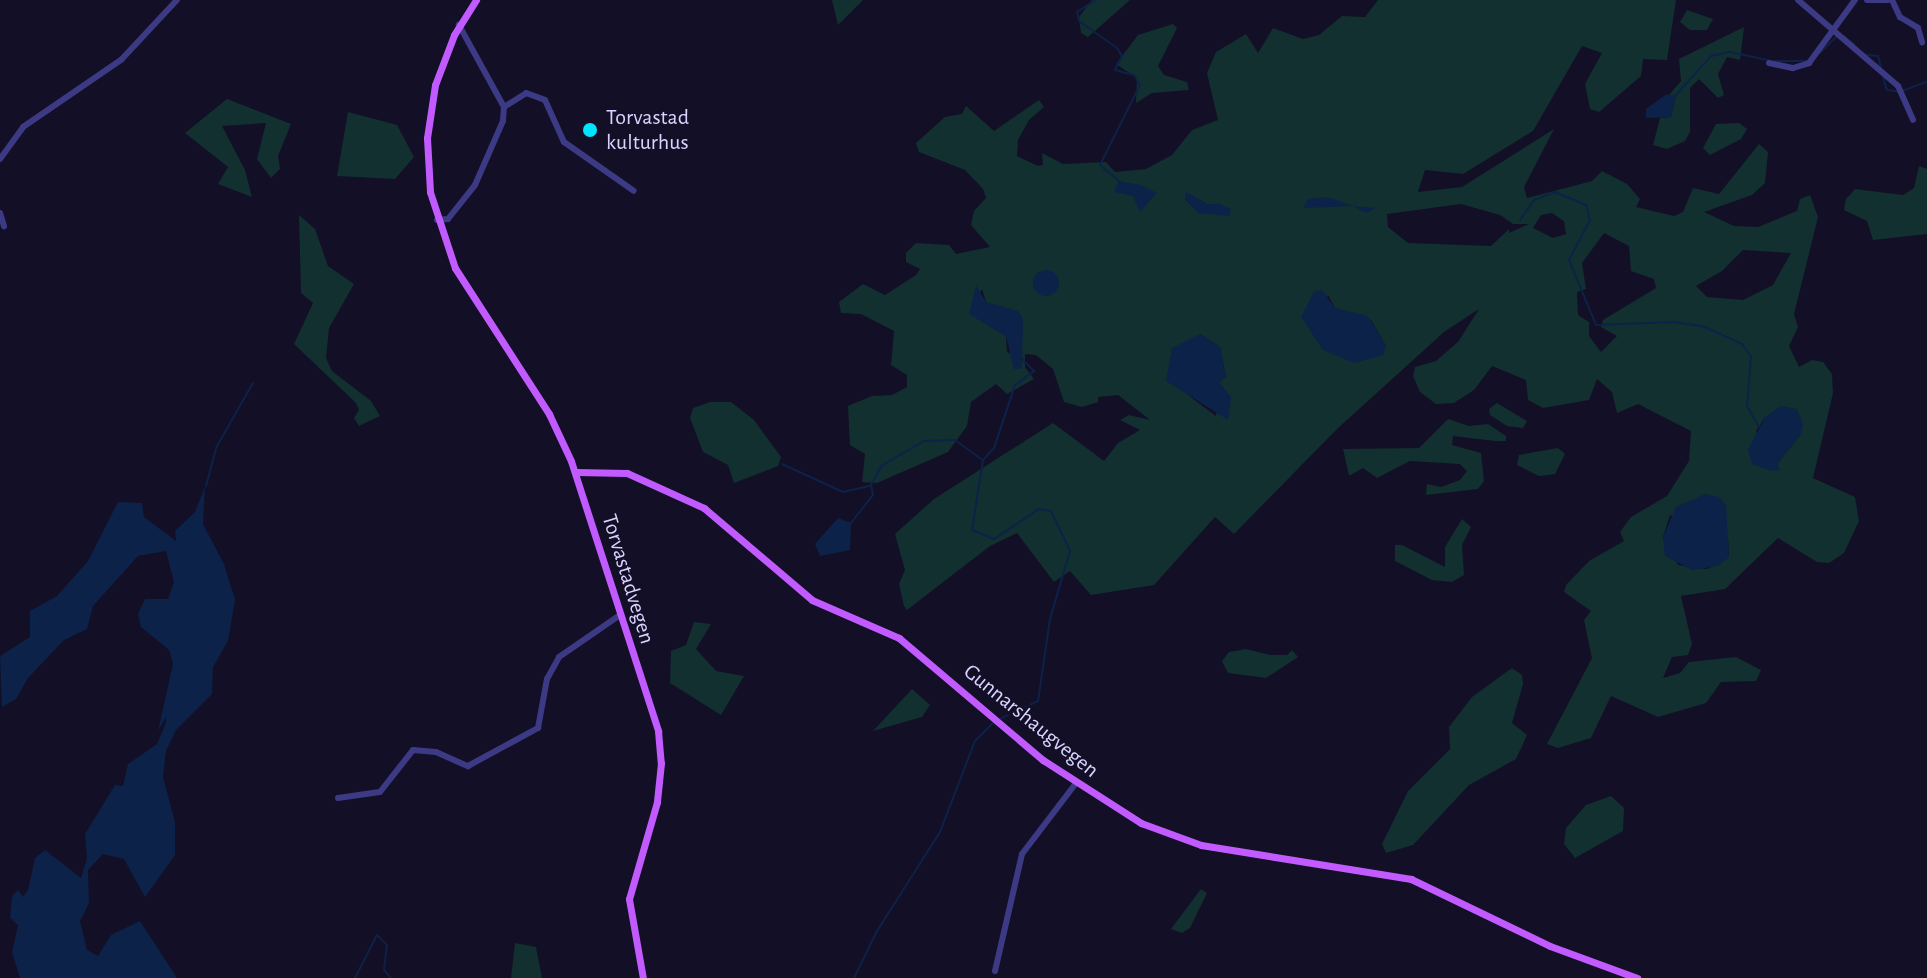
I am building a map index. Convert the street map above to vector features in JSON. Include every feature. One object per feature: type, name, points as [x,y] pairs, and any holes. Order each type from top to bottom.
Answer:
[{"type":"main road","name":"Torvastadvegen","points":[[476,0],[459,25],[437,77],[428,127],[428,170],[437,220],[455,268],[549,414],[576,472],[661,752],[654,817],[629,891],[643,978]]},
{"type":"main road","name":"Gunnarshaugvegen","points":[[576,472],[627,473],[689,499],[740,536],[812,600],[883,628],[916,650],[1076,783],[1141,823],[1186,841],[1411,879],[1550,946],[1637,978]]},
{"type":"street","points":[[0,159],[23,127],[121,60],[177,0]]},
{"type":"street","points":[[1798,0],[1898,86],[1913,120]]},
{"type":"street","points":[[1769,63],[1803,66],[1835,33],[1855,0]]},
{"type":"street","points":[[1867,0],[1890,0],[1900,17],[1918,28],[1922,42]]},
{"type":"street","points":[[437,220],[448,219],[475,185],[503,121],[504,107],[459,25]]},
{"type":"street","points":[[504,107],[526,93],[545,100],[564,142],[634,191]]},
{"type":"street","points":[[0,213],[4,226]]},
{"type":"street","points":[[338,798],[380,792],[413,750],[436,752],[468,766],[538,728],[547,679],[559,657],[620,615]]},
{"type":"street","points":[[995,971],[1022,854],[1076,783]]},
{"type":"green space","points":[[832,0],[863,0],[838,25]]},
{"type":"green space","points":[[1092,0],[1130,0],[1088,37],[1081,33],[1079,17]]},
{"type":"green space","points":[[1378,0],[1676,0],[1667,60],[1643,59],[1641,76],[1599,112],[1590,109],[1585,84],[1602,53],[1582,46],[1533,131],[1463,174],[1425,170],[1418,192],[1462,187],[1554,129],[1524,187],[1527,198],[1592,181],[1602,171],[1627,184],[1640,199],[1636,207],[1674,216],[1683,212],[1693,188],[1719,194],[1759,144],[1768,152],[1765,183],[1752,195],[1704,212],[1734,226],[1758,227],[1797,211],[1800,199],[1810,195],[1818,217],[1794,314],[1798,327],[1789,346],[1799,367],[1812,360],[1823,362],[1832,374],[1833,393],[1813,478],[1855,497],[1859,521],[1844,553],[1829,563],[1817,562],[1778,538],[1725,589],[1681,596],[1692,644],[1688,655],[1672,657],[1663,678],[1680,673],[1689,662],[1736,657],[1761,670],[1756,681],[1721,682],[1706,703],[1658,717],[1611,696],[1591,738],[1558,748],[1547,744],[1592,658],[1584,620],[1591,611],[1564,592],[1566,585],[1589,561],[1624,541],[1620,532],[1631,517],[1667,496],[1689,461],[1691,431],[1638,404],[1617,413],[1612,392],[1597,379],[1589,400],[1543,408],[1528,400],[1526,380],[1492,366],[1474,390],[1454,403],[1436,404],[1420,392],[1413,376],[1415,367],[1436,361],[1458,342],[1479,309],[1444,332],[1337,429],[1234,534],[1215,517],[1154,585],[1091,595],[1070,571],[1054,582],[1017,533],[990,546],[907,610],[904,606],[899,584],[905,570],[895,534],[934,499],[1053,423],[1104,461],[1118,443],[1140,430],[1120,420],[1129,415],[1150,420],[1118,395],[1098,397],[1098,402],[1082,407],[1064,402],[1053,369],[1036,355],[1025,354],[1025,367],[1034,379],[1007,394],[996,384],[971,402],[967,426],[948,452],[877,483],[862,482],[865,454],[850,445],[848,406],[872,396],[892,395],[907,387],[907,375],[891,365],[894,331],[861,314],[841,313],[839,302],[863,284],[885,295],[916,275],[920,269],[906,262],[906,253],[916,243],[949,245],[956,254],[990,247],[971,225],[974,211],[986,198],[983,189],[965,170],[919,152],[916,143],[945,117],[962,114],[966,106],[994,131],[1039,100],[1044,107],[1029,120],[1018,140],[1017,156],[1038,166],[1043,165],[1042,153],[1063,164],[1106,162],[1115,172],[1146,169],[1172,155],[1192,130],[1218,120],[1207,73],[1216,52],[1246,34],[1258,53],[1273,28],[1303,39],[1319,35],[1342,16],[1365,17]],"holes":[[[1187,193],[1207,204],[1220,204],[1229,215],[1199,213],[1185,199]],[[1461,204],[1500,215],[1513,224],[1529,224],[1509,233],[1509,229],[1491,246],[1408,243],[1388,227],[1387,214]],[[1552,213],[1564,221],[1566,234],[1553,238],[1533,228],[1541,215]],[[1604,233],[1629,246],[1631,271],[1654,279],[1656,288],[1603,320],[1601,327],[1617,336],[1601,352],[1589,336],[1589,322],[1578,315],[1577,292],[1586,289],[1582,263]],[[1743,250],[1791,253],[1773,285],[1743,300],[1707,297],[1696,286],[1722,271]],[[982,289],[986,302],[1024,361],[1007,352],[1006,336],[970,314]],[[1328,295],[1335,308],[1371,320],[1386,346],[1323,350],[1314,330]],[[1200,334],[1220,347],[1226,377],[1219,382],[1216,416],[1188,395]],[[1765,417],[1801,434],[1777,464],[1779,469],[1756,431]],[[1670,515],[1728,538],[1729,557],[1707,569],[1678,565],[1663,537]]]},
{"type":"green space","points":[[1687,10],[1713,19],[1707,30],[1690,30],[1680,22]]},
{"type":"green space","points":[[1173,24],[1177,28],[1158,66],[1164,75],[1187,82],[1189,90],[1152,93],[1136,103],[1137,78],[1116,64],[1138,35]]},
{"type":"green space","points":[[1744,27],[1740,60],[1727,57],[1718,74],[1724,95],[1718,98],[1699,79],[1690,88],[1690,132],[1685,141],[1667,149],[1653,145],[1660,118],[1671,117],[1676,95],[1669,95],[1681,81],[1679,59]]},
{"type":"green space","points":[[227,99],[291,124],[278,156],[280,169],[271,178],[257,159],[266,123],[222,126],[245,170],[252,197],[218,184],[228,167],[185,133]]},
{"type":"green space","points":[[348,112],[397,125],[414,157],[395,179],[337,176]]},
{"type":"green space","points":[[1739,123],[1747,129],[1741,139],[1710,155],[1703,148],[1716,124]]},
{"type":"green space","points":[[1919,166],[1927,169],[1927,234],[1873,240],[1867,221],[1844,210],[1846,199],[1855,189],[1903,195],[1914,188]]},
{"type":"green space","points":[[299,215],[315,229],[328,266],[354,284],[329,328],[326,358],[332,371],[371,401],[380,416],[359,426],[354,418],[359,410],[356,403],[294,344],[313,303],[301,293]]},
{"type":"green space","points":[[710,402],[731,402],[754,420],[781,457],[778,466],[734,483],[728,465],[703,452],[690,418],[693,408]]},
{"type":"green space","points":[[1497,403],[1527,421],[1523,428],[1507,426],[1490,415],[1489,409]]},
{"type":"green space","points":[[1448,419],[1469,426],[1488,424],[1506,436],[1506,441],[1495,441],[1453,436],[1452,445],[1481,453],[1484,481],[1478,489],[1426,495],[1427,484],[1441,487],[1460,480],[1467,471],[1460,464],[1410,461],[1377,478],[1363,468],[1349,476],[1343,449],[1419,448]]},
{"type":"green space","points":[[1558,448],[1565,454],[1555,474],[1539,476],[1517,465],[1519,455]]},
{"type":"green space","points":[[1462,519],[1471,527],[1462,545],[1464,575],[1452,582],[1432,580],[1395,561],[1395,545],[1402,545],[1445,567],[1445,547]]},
{"type":"green space","points":[[694,622],[711,624],[696,649],[716,671],[744,676],[721,715],[670,683],[671,651],[686,645]]},
{"type":"green space","points":[[1246,649],[1270,655],[1287,655],[1292,650],[1298,657],[1266,678],[1228,673],[1222,661],[1229,652]]},
{"type":"green space","points":[[1512,668],[1522,675],[1523,684],[1512,723],[1527,735],[1516,759],[1469,785],[1413,845],[1386,853],[1382,844],[1408,791],[1450,749],[1449,727],[1472,697]]},
{"type":"green space","points":[[912,689],[930,705],[922,717],[873,731]]},
{"type":"green space","points":[[1611,796],[1624,808],[1623,831],[1575,858],[1564,844],[1566,828],[1586,805]]},
{"type":"green space","points":[[1201,889],[1207,893],[1190,928],[1182,933],[1171,929]]},
{"type":"green space","points":[[515,943],[536,947],[542,978],[511,978]]},
{"type":"water","points":[[1665,95],[1676,95],[1671,117],[1646,118],[1646,109]]},
{"type":"water","points":[[1119,181],[1141,185],[1157,193],[1140,212],[1133,196],[1114,192]]},
{"type":"water","points":[[1186,192],[1207,204],[1220,204],[1231,209],[1229,216],[1199,213],[1185,199]]},
{"type":"water","points":[[1328,197],[1353,206],[1375,208],[1367,213],[1352,206],[1303,208],[1308,199]]},
{"type":"water","points":[[1046,270],[1055,274],[1059,283],[1055,292],[1046,296],[1037,292],[1033,283],[1037,274]]},
{"type":"water","points":[[976,285],[986,302],[1018,311],[1023,318],[1022,369],[1014,369],[1006,336],[969,314]]},
{"type":"water","points":[[1322,290],[1335,308],[1368,316],[1386,346],[1383,355],[1354,363],[1323,350],[1301,317],[1314,292]]},
{"type":"water","points":[[1200,334],[1220,347],[1226,377],[1219,382],[1231,397],[1228,420],[1166,381],[1172,348]]},
{"type":"water","points":[[1781,406],[1797,409],[1803,424],[1801,434],[1777,464],[1780,470],[1771,471],[1752,464],[1748,450],[1765,417]]},
{"type":"water","points":[[205,487],[203,524],[224,564],[235,600],[228,641],[213,667],[212,694],[176,730],[166,751],[163,777],[175,822],[175,855],[145,897],[124,859],[103,854],[88,870],[89,903],[80,921],[87,950],[98,956],[111,935],[140,921],[177,978],[20,978],[12,952],[18,925],[10,918],[12,896],[18,890],[23,897],[28,890],[35,858],[45,850],[81,878],[87,858],[85,834],[115,785],[123,786],[128,764],[157,744],[166,723],[166,717],[158,731],[173,664],[169,650],[141,627],[138,614],[145,599],[168,599],[174,582],[166,551],[138,556],[93,606],[87,629],[64,640],[28,678],[16,699],[2,707],[0,656],[30,637],[30,611],[57,596],[88,561],[118,502],[142,503],[144,517],[176,541],[175,531],[195,512]]},
{"type":"water","points":[[1705,494],[1719,497],[1726,505],[1729,557],[1718,566],[1692,570],[1665,556],[1663,537],[1676,507]]},
{"type":"water","points":[[838,518],[851,523],[850,550],[820,556],[815,544]]},
{"type":"waterway","points":[[1096,0],[1077,12],[1079,21],[1117,48],[1122,56],[1115,70],[1134,75],[1140,85],[1100,165],[1119,181]]},
{"type":"waterway","points":[[1820,53],[1837,36]]},
{"type":"waterway","points":[[1844,36],[1854,44]]},
{"type":"waterway","points":[[1676,95],[1711,56],[1730,52],[1768,60]]},
{"type":"waterway","points":[[1867,55],[1878,56],[1881,67]]},
{"type":"waterway","points":[[1775,61],[1808,61]]},
{"type":"waterway","points":[[1883,77],[1887,90],[1899,92],[1927,82]]},
{"type":"waterway","points":[[1520,220],[1534,200],[1555,192],[1586,205],[1590,220],[1569,260],[1596,325],[1674,322],[1705,327],[1742,344],[1751,357],[1747,406],[1759,427]]},
{"type":"waterway","points":[[984,459],[994,448],[1015,385],[1034,371],[1024,361]]},
{"type":"waterway","points":[[206,486],[216,448],[253,383]]},
{"type":"waterway","points":[[851,523],[873,495],[871,485],[881,466],[924,441],[955,440],[983,460],[972,530],[994,539],[1039,509],[1051,511],[1070,551],[1050,619],[1038,701],[1000,719]]},
{"type":"waterway","points":[[782,464],[843,492],[870,486]]},
{"type":"waterway","points":[[854,978],[877,931],[940,832],[975,741],[994,722]]},
{"type":"waterway","points":[[355,978],[377,935],[387,945],[384,970],[391,978]]},
{"type":"place","name":"Torvastad kulturhus","points":[[590,130]]}]
